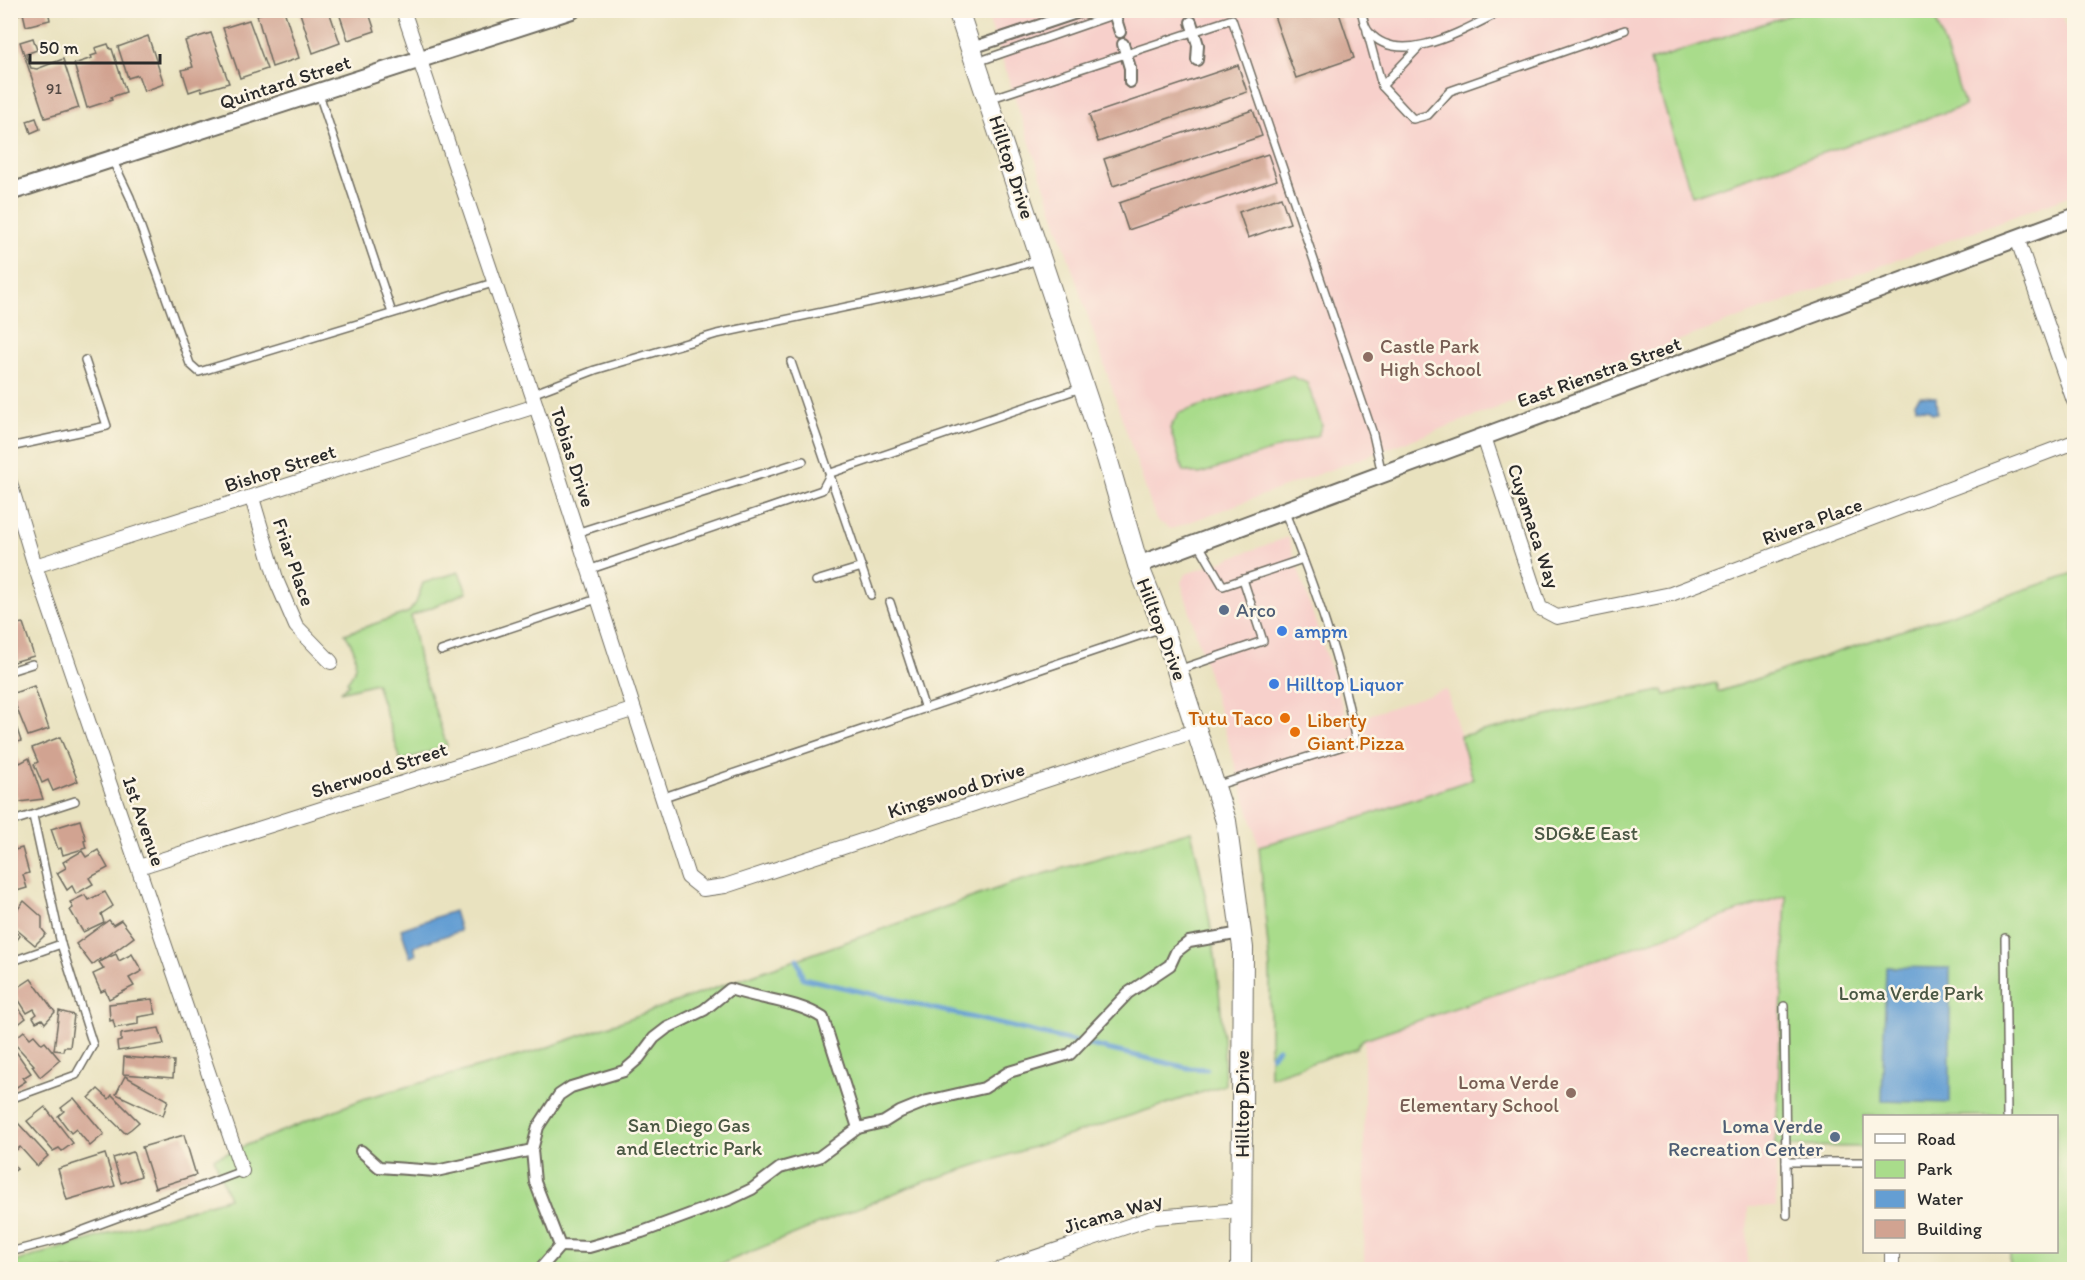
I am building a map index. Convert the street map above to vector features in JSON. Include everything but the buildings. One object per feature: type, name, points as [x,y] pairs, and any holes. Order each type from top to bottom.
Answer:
[{"type":"main road","name":"Hilltop Drive","points":[[958,10],[1042,259],[1138,566],[1178,670],[1226,821],[1241,933],[1243,986],[1242,1269]]},
{"type":"street","name":"Tobias Drive","points":[[403,10],[534,400],[632,710],[688,877],[703,889],[725,886]]},
{"type":"street","name":"Quintard Street","points":[[10,192],[572,10]]},
{"type":"street","points":[[974,55],[1085,10]]},
{"type":"street","points":[[1114,13],[1120,32]]},
{"type":"street","points":[[1192,27],[1198,45],[1197,60]]},
{"type":"street","points":[[1125,49],[1130,68],[1130,82]]},
{"type":"street","name":"East Rienstra Street","points":[[1138,566],[2074,218]]},
{"type":"street","points":[[2017,238],[2074,401]]},
{"type":"street","name":"Bishop Street","points":[[35,566],[252,498],[534,400]]},
{"type":"street","name":"Cuyamaca Way","points":[[1484,437],[1540,608],[1557,617]]},
{"type":"street","name":"Rivera Place","points":[[1557,617],[1671,594],[2074,442]]},
{"type":"street","name":"1st Avenue","points":[[10,483],[35,566],[242,1171]]},
{"type":"street","name":"Friar Place","points":[[252,498],[277,582],[296,626],[331,662]]},
{"type":"street","name":"Sherwood Street","points":[[139,867],[632,710]]},
{"type":"street","name":"Kingswood Drive","points":[[725,886],[1198,730]]},
{"type":"street","points":[[539,1269],[560,1246],[589,1247],[731,1199],[752,1189],[780,1168],[819,1157],[858,1128],[884,1122],[900,1112],[927,1101],[984,1088],[1009,1072],[1070,1054],[1128,993],[1170,966],[1176,952],[1189,942],[1241,933]]},
{"type":"street","points":[[560,1246],[535,1182],[532,1150],[538,1127],[559,1095],[571,1088],[624,1071],[661,1033],[704,1010],[730,989],[750,996],[806,1007],[823,1018],[858,1128]]},
{"type":"street","points":[[361,1151],[379,1167],[436,1171],[532,1150]]},
{"type":"street","name":"Jicama Way","points":[[1000,1269],[1155,1217],[1241,1210]]},
{"type":"street","points":[[1892,1253],[1892,1269]]},
{"type":"lane","points":[[974,55],[1127,10]]},
{"type":"lane","points":[[1360,10],[1382,86],[1413,119],[1428,115],[1450,91],[1625,30]]},
{"type":"lane","points":[[1367,31],[1379,41],[1406,48],[1440,41],[1504,10]]},
{"type":"lane","points":[[989,99],[1125,49],[1192,27],[1232,19],[1373,434],[1382,474]]},
{"type":"lane","points":[[1382,86],[1422,45]]},
{"type":"lane","points":[[319,93],[392,313]]},
{"type":"lane","points":[[112,159],[130,196],[190,364],[199,372],[493,283]]},
{"type":"lane","points":[[534,400],[595,370],[717,334],[956,284],[1042,259]]},
{"type":"lane","points":[[10,447],[107,426],[85,360]]},
{"type":"lane","points":[[791,362],[871,595]]},
{"type":"lane","points":[[588,570],[822,490],[831,473],[1083,387]]},
{"type":"lane","points":[[576,533],[803,461]]},
{"type":"lane","points":[[1215,786],[1356,742],[1347,694],[1303,559],[1284,510]]},
{"type":"lane","points":[[1198,543],[1223,586],[1303,559]]},
{"type":"lane","points":[[816,581],[862,567]]},
{"type":"lane","points":[[1178,670],[1263,641],[1243,579]]},
{"type":"lane","points":[[441,651],[597,599]]},
{"type":"lane","points":[[890,602],[924,708]]},
{"type":"lane","points":[[661,798],[1163,627]]},
{"type":"lane","points":[[10,671],[32,664]]},
{"type":"lane","points":[[10,822],[75,801]]},
{"type":"lane","points":[[10,1099],[76,1075],[93,1045],[61,944],[33,816]]},
{"type":"lane","points":[[2005,938],[2007,1115]]},
{"type":"lane","points":[[10,962],[61,944]]},
{"type":"lane","points":[[1785,1006],[1787,1215]]},
{"type":"lane","points":[[1786,1162],[1863,1162]]},
{"type":"lane","points":[[10,1252],[60,1239],[242,1171]]},
{"type":"shaded area","name":"Castle Park High School","points":[[986,11],[2061,11],[2074,50],[2074,194],[1171,529],[1156,520]]},
{"type":"shaded area","points":[[1288,537],[1348,722],[1446,689],[1474,779],[1356,819],[1259,846],[1181,582],[1186,574]]},
{"type":"shaded area","name":"Loma Verde Elementary School","points":[[1786,895],[1776,1146],[1776,1207],[1748,1207],[1747,1269],[1364,1269],[1364,1039]]},
{"type":"green space","points":[[1802,11],[1933,11],[1965,106],[1692,196],[1650,61]]},
{"type":"green space","points":[[1291,376],[1307,383],[1322,425],[1318,435],[1200,474],[1183,471],[1170,428],[1179,413]]},
{"type":"green space","points":[[459,572],[467,592],[411,616],[420,665],[447,746],[401,761],[376,683],[340,692],[349,684],[347,682],[355,664],[352,646],[345,634],[409,612],[416,603],[423,583]]},
{"type":"green space","name":"SDG&E East","points":[[2074,573],[2074,1269],[2010,1269],[2010,1253],[2058,1253],[2058,1115],[1863,1115],[1863,1147],[1776,1146],[1786,895],[1364,1039],[1356,1048],[1270,1077],[1270,969],[1259,846],[1356,819],[1473,779],[1460,736],[1663,690],[1665,695],[1716,683],[1718,692]]},
{"type":"green space","name":"San Diego Gas and Electric Park","points":[[1191,831],[1205,894],[1215,957],[1222,1020],[1225,1085],[912,1186],[709,1269],[11,1270],[11,1263],[229,1198],[214,1158],[366,1098],[537,1051],[1013,883]]},
{"type":"water","points":[[1920,396],[1936,397],[1937,413],[1933,414],[1927,409],[1916,407],[1915,402]]},
{"type":"water","points":[[454,911],[460,931],[414,946],[416,955],[410,957],[401,929]]},
{"type":"water","points":[[1886,967],[1950,968],[1950,1103],[1882,1101]]},
{"type":"waterway","points":[[797,959],[803,978],[1188,1068],[1207,1069]]},
{"type":"waterway","points":[[1272,1055],[1278,1049]]},
{"type":"place","name":"Castle Park High School","points":[[1368,357]]},
{"type":"place","name":"Arco","points":[[1224,610]]},
{"type":"place","name":"ampm","points":[[1282,631]]},
{"type":"place","name":"Hilltop Liquor","points":[[1274,684]]},
{"type":"place","name":"Tutu Taco","points":[[1285,718]]},
{"type":"place","name":"Liberty Giant Pizza","points":[[1295,732]]},
{"type":"place","name":"Loma Verde Elementary School","points":[[1571,1093]]},
{"type":"place","name":"Loma Verde Recreation Center","points":[[1835,1137]]},
{"type":"park label","name":"Loma Verde Park","points":[[1911,993]]}]
